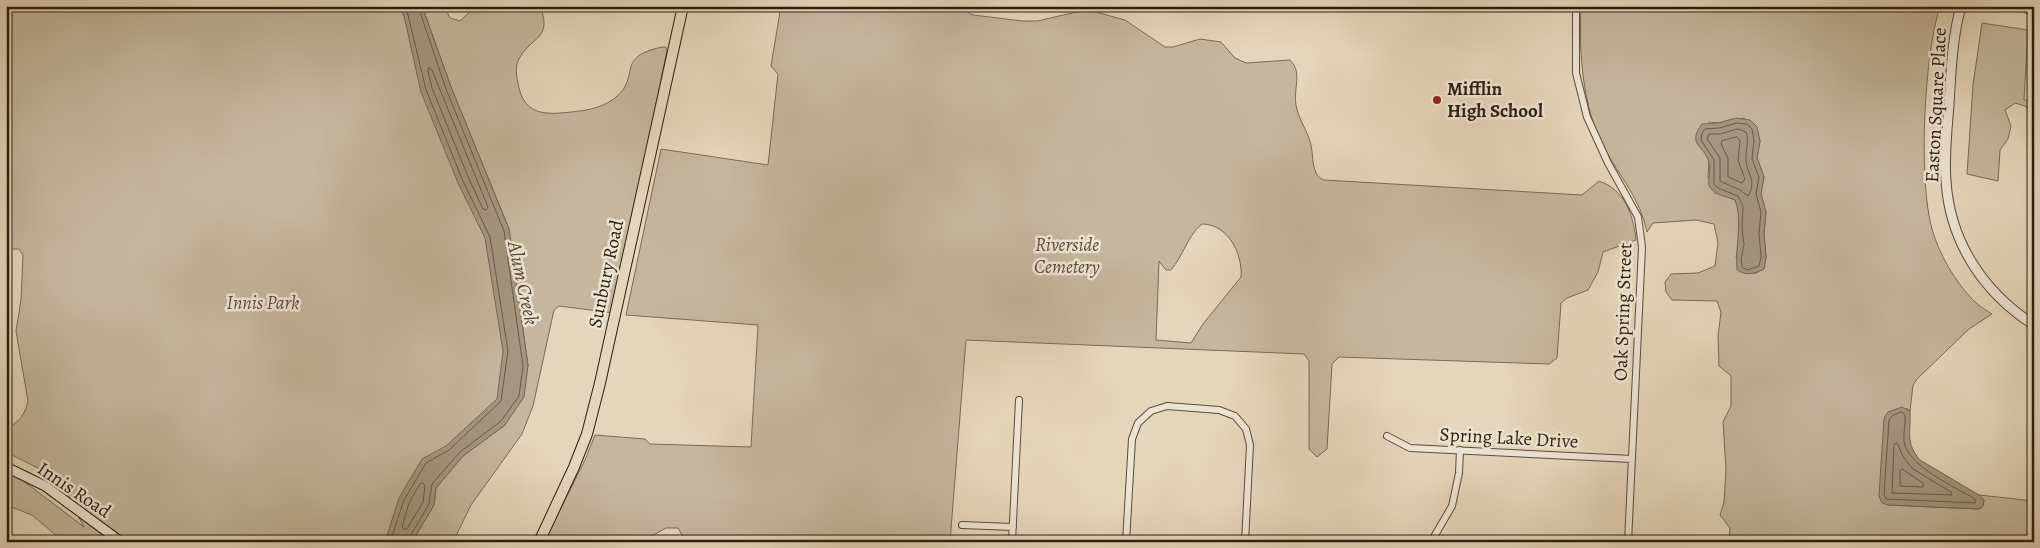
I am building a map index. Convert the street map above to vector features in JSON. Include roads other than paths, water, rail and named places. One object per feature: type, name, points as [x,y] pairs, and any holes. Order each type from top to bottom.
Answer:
[{"type":"main road","name":"Sunbury Road","points":[[539,542],[563,494],[587,434],[600,383],[683,6]]},
{"type":"street","name":"Oak Spring Street","points":[[1576,6],[1576,72],[1587,117],[1608,163],[1638,217],[1642,247],[1628,542]]},
{"type":"street","name":"Easton Square Place","points":[[1961,6],[1952,52],[1946,159],[1946,182],[1950,210],[1956,232],[1966,255],[1978,274],[2014,312],[2034,325]]},
{"type":"street","points":[[2021,7],[2034,13]]},
{"type":"street","points":[[1012,542],[1019,400]]},
{"type":"street","points":[[1126,542],[1132,439],[1138,423],[1150,411],[1167,406],[1219,410],[1235,416],[1246,429],[1250,445],[1245,542]]},
{"type":"street","name":"Spring Lake Drive","points":[[1387,436],[1410,448],[1632,459]]},
{"type":"street","points":[[1431,542],[1452,506],[1460,450]]},
{"type":"street","name":"Innis Road","points":[[6,467],[45,486],[122,542]]},
{"type":"street","points":[[962,525],[1013,527]]},
{"type":"water","points":[[399,6],[422,6],[451,87],[509,229],[528,366],[524,397],[505,425],[463,456],[436,488],[434,505],[412,542],[385,542],[399,498],[422,459],[446,446],[497,399],[503,351],[485,238],[458,183],[421,92],[404,16]]},
{"type":"water","points":[[1736,118],[1750,120],[1757,127],[1760,141],[1757,158],[1764,177],[1761,194],[1766,212],[1764,234],[1766,257],[1764,269],[1750,274],[1737,270],[1739,225],[1735,200],[1715,193],[1709,186],[1709,162],[1696,141],[1702,124],[1718,123]]},
{"type":"water","points":[[1902,407],[1910,411],[1911,443],[1915,454],[1920,460],[1979,495],[1984,500],[1983,506],[1979,509],[1888,505],[1882,503],[1879,496],[1884,418],[1888,412]]},
{"type":"place","name":"Mifflin High School","points":[[1437,100]]},
{"type":"park label","name":"Riverside Cemetery","points":[[1067,256]]},
{"type":"park label","name":"Innis Park","points":[[263,303]]},
{"type":"water label","name":"Alum Creek","points":[[523,283]]}]
